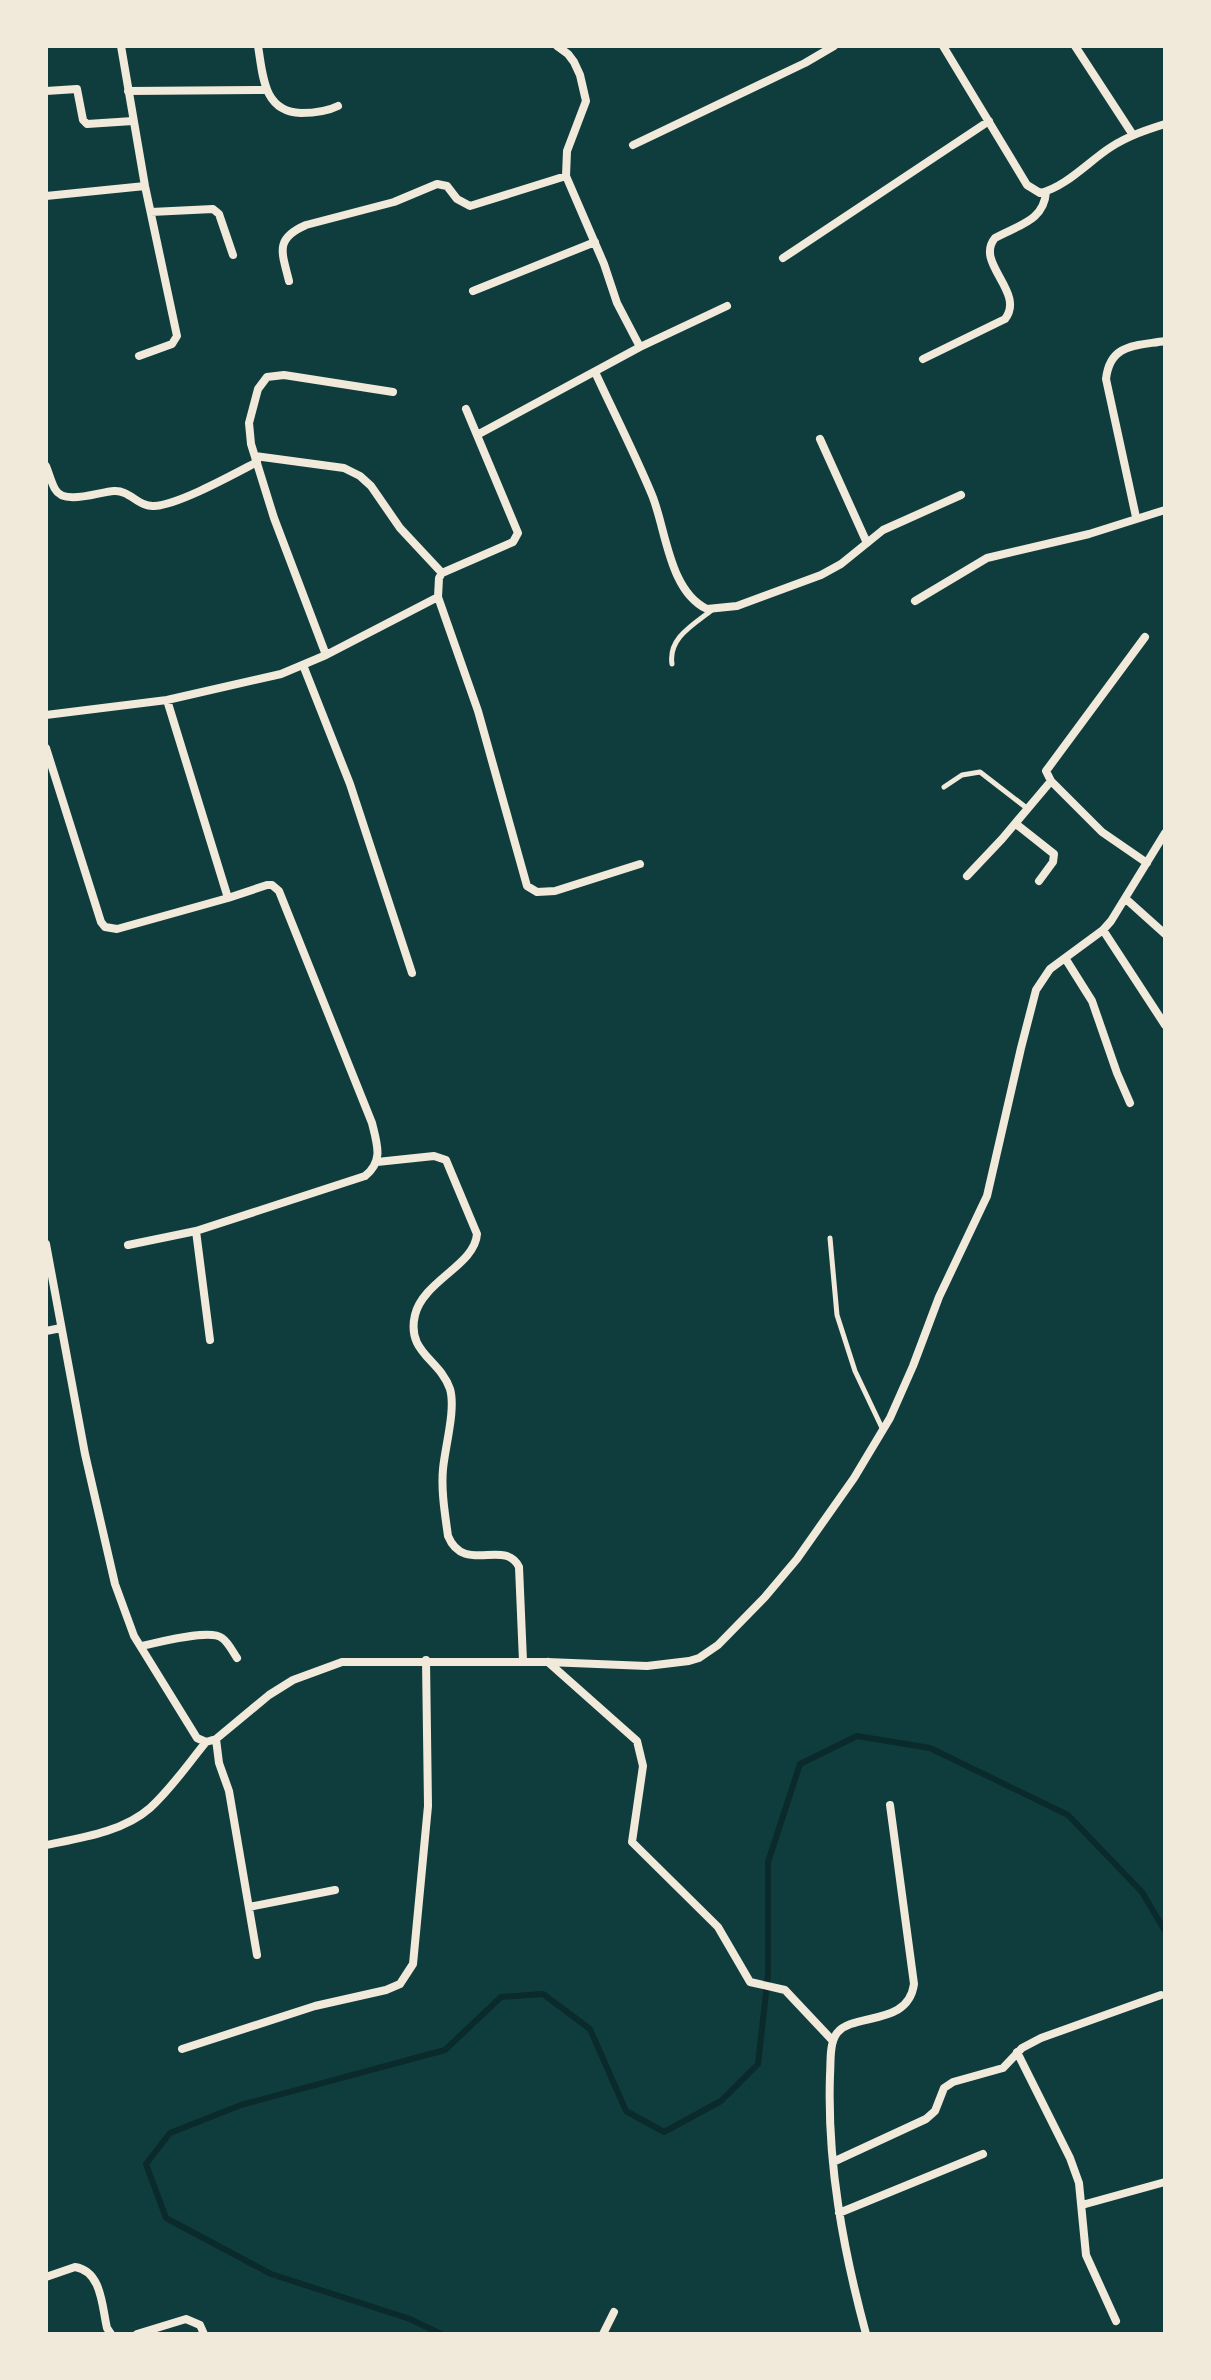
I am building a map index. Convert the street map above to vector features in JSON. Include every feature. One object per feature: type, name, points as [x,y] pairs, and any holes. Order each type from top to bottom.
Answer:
[{"type":"street","points":[[121,46],[145,186],[177,336],[172,344],[139,356]]},
{"type":"street","points":[[258,46],[266,90],[274,104],[290,112],[317,112],[338,106]]},
{"type":"street","points":[[557,46],[574,62],[586,101],[567,151],[566,176],[617,303],[640,347]]},
{"type":"street","points":[[633,145],[805,63],[834,46]]},
{"type":"street","points":[[943,46],[1027,185],[1040,193],[1046,192],[1112,146],[1165,124]]},
{"type":"street","points":[[1075,46],[1133,135]]},
{"type":"street","points":[[46,91],[77,89],[83,120],[87,124],[133,121]]},
{"type":"street","points":[[128,91],[266,90]]},
{"type":"street","points":[[783,258],[989,121]]},
{"type":"street","points":[[289,281],[283,242],[295,230],[306,225],[394,202],[437,184],[447,186],[461,203],[470,206],[566,176]]},
{"type":"street","points":[[46,196],[145,186]]},
{"type":"street","points":[[923,359],[1005,319],[1009,314],[1010,299],[990,254],[990,244],[995,238],[1039,214],[1045,204],[1046,192]]},
{"type":"street","points":[[151,212],[213,209],[219,214],[233,255]]},
{"type":"street","points":[[473,291],[595,242]]},
{"type":"street","points":[[477,435],[640,347],[727,306]]},
{"type":"street","points":[[1136,517],[1106,379],[1107,371],[1115,354],[1122,349],[1165,341]]},
{"type":"street","points":[[595,372],[653,498],[672,562],[697,603],[713,609],[737,606],[821,575],[841,564],[897,522],[961,495]]},
{"type":"street","points":[[326,655],[274,518],[249,423],[258,389],[267,377],[284,375],[393,392]]},
{"type":"street","points":[[466,409],[518,533],[513,542],[442,573],[437,585],[438,597],[478,711],[527,886],[537,892],[555,891],[640,864]]},
{"type":"street","points":[[820,439],[867,543]]},
{"type":"street","points":[[46,466],[60,495],[69,497],[122,491],[151,506],[197,491],[256,459],[344,468],[371,486],[400,528],[442,573]]},
{"type":"street","points":[[915,601],[987,558],[1089,534],[1165,510]]},
{"type":"street","points":[[46,715],[167,700],[281,674],[326,655],[438,597]]},
{"type":"street","points":[[1145,637],[1046,773],[1102,832],[1147,863]]},
{"type":"street","points":[[303,665],[350,784],[412,973]]},
{"type":"street","points":[[167,700],[228,898]]},
{"type":"street","points":[[46,748],[105,927],[117,929],[267,885],[279,891],[372,1123],[379,1152],[374,1170],[365,1176],[196,1231],[128,1245]]},
{"type":"street","points":[[967,876],[1051,781]]},
{"type":"street","points":[[1016,824],[1054,854],[1053,862],[1039,881]]},
{"type":"street","points":[[46,1845],[84,1837],[128,1822],[148,1809],[206,1742],[216,1739],[281,1687],[329,1665],[370,1660],[426,1660],[647,1666],[689,1661],[718,1645],[797,1559],[854,1478],[883,1430],[913,1366],[939,1297],[987,1196],[1036,990],[1050,969],[1103,930],[1126,899],[1165,833]]},
{"type":"street","points":[[1126,899],[1165,934]]},
{"type":"street","points":[[1103,930],[1165,1025]]},
{"type":"street","points":[[1065,958],[1092,1001],[1130,1103]]},
{"type":"street","points":[[377,1162],[434,1156],[446,1160],[477,1234],[471,1251],[419,1303],[414,1335],[416,1344],[437,1368],[451,1392],[443,1472],[451,1545],[465,1555],[505,1555],[516,1561],[519,1567],[523,1661]]},
{"type":"street","points":[[196,1231],[210,1340]]},
{"type":"street","points":[[46,1244],[85,1454],[115,1584],[141,1646],[193,1734],[206,1742]]},
{"type":"street","points":[[46,1331],[61,1328]]},
{"type":"street","points":[[141,1646],[217,1635],[224,1639],[237,1658]]},
{"type":"street","points":[[182,2049],[315,2006],[386,1990],[400,1984],[408,1976],[413,1964],[428,1806],[426,1660]]},
{"type":"street","points":[[547,1662],[637,1741],[643,1766],[632,1842],[718,1927],[750,1982],[785,1990],[833,2041]]},
{"type":"street","points":[[216,1739],[219,1763],[229,1791],[257,1955]]},
{"type":"street","points":[[866,2334],[839,2213],[829,2122],[833,2041],[841,2029],[901,2008],[913,1994],[890,1805]]},
{"type":"street","points":[[249,1907],[335,1890]]},
{"type":"street","points":[[833,2162],[926,2119],[935,2111],[944,2088],[953,2082],[1003,2068],[1017,2052],[1041,2038],[1161,1995]]},
{"type":"street","points":[[1017,2052],[1070,2158],[1079,2183],[1086,2255],[1116,2321]]},
{"type":"street","points":[[839,2213],[983,2154]]},
{"type":"street","points":[[1082,2205],[1165,2182]]},
{"type":"street","points":[[46,2277],[75,2267],[89,2273],[96,2281],[111,2334]]},
{"type":"street","points":[[603,2334],[614,2312]]},
{"type":"street","points":[[141,2333],[186,2319],[200,2325],[204,2334]]},
{"type":"lane","points":[[672,664],[671,651],[676,641],[713,609]]},
{"type":"lane","points":[[944,787],[962,775],[980,772],[1028,809]]},
{"type":"lane","points":[[830,1238],[837,1315],[862,1387],[883,1430]]},
{"type":"waterway","points":[[441,2334],[410,2319],[271,2274],[166,2218],[146,2164],[170,2133],[241,2105],[445,2050],[501,1997],[543,1994],[590,2029],[626,2111],[664,2132],[721,2101],[758,2064],[768,1975],[768,1862],[800,1764],[857,1736],[930,1748],[1068,1815],[1142,1892],[1165,1931]]}]
